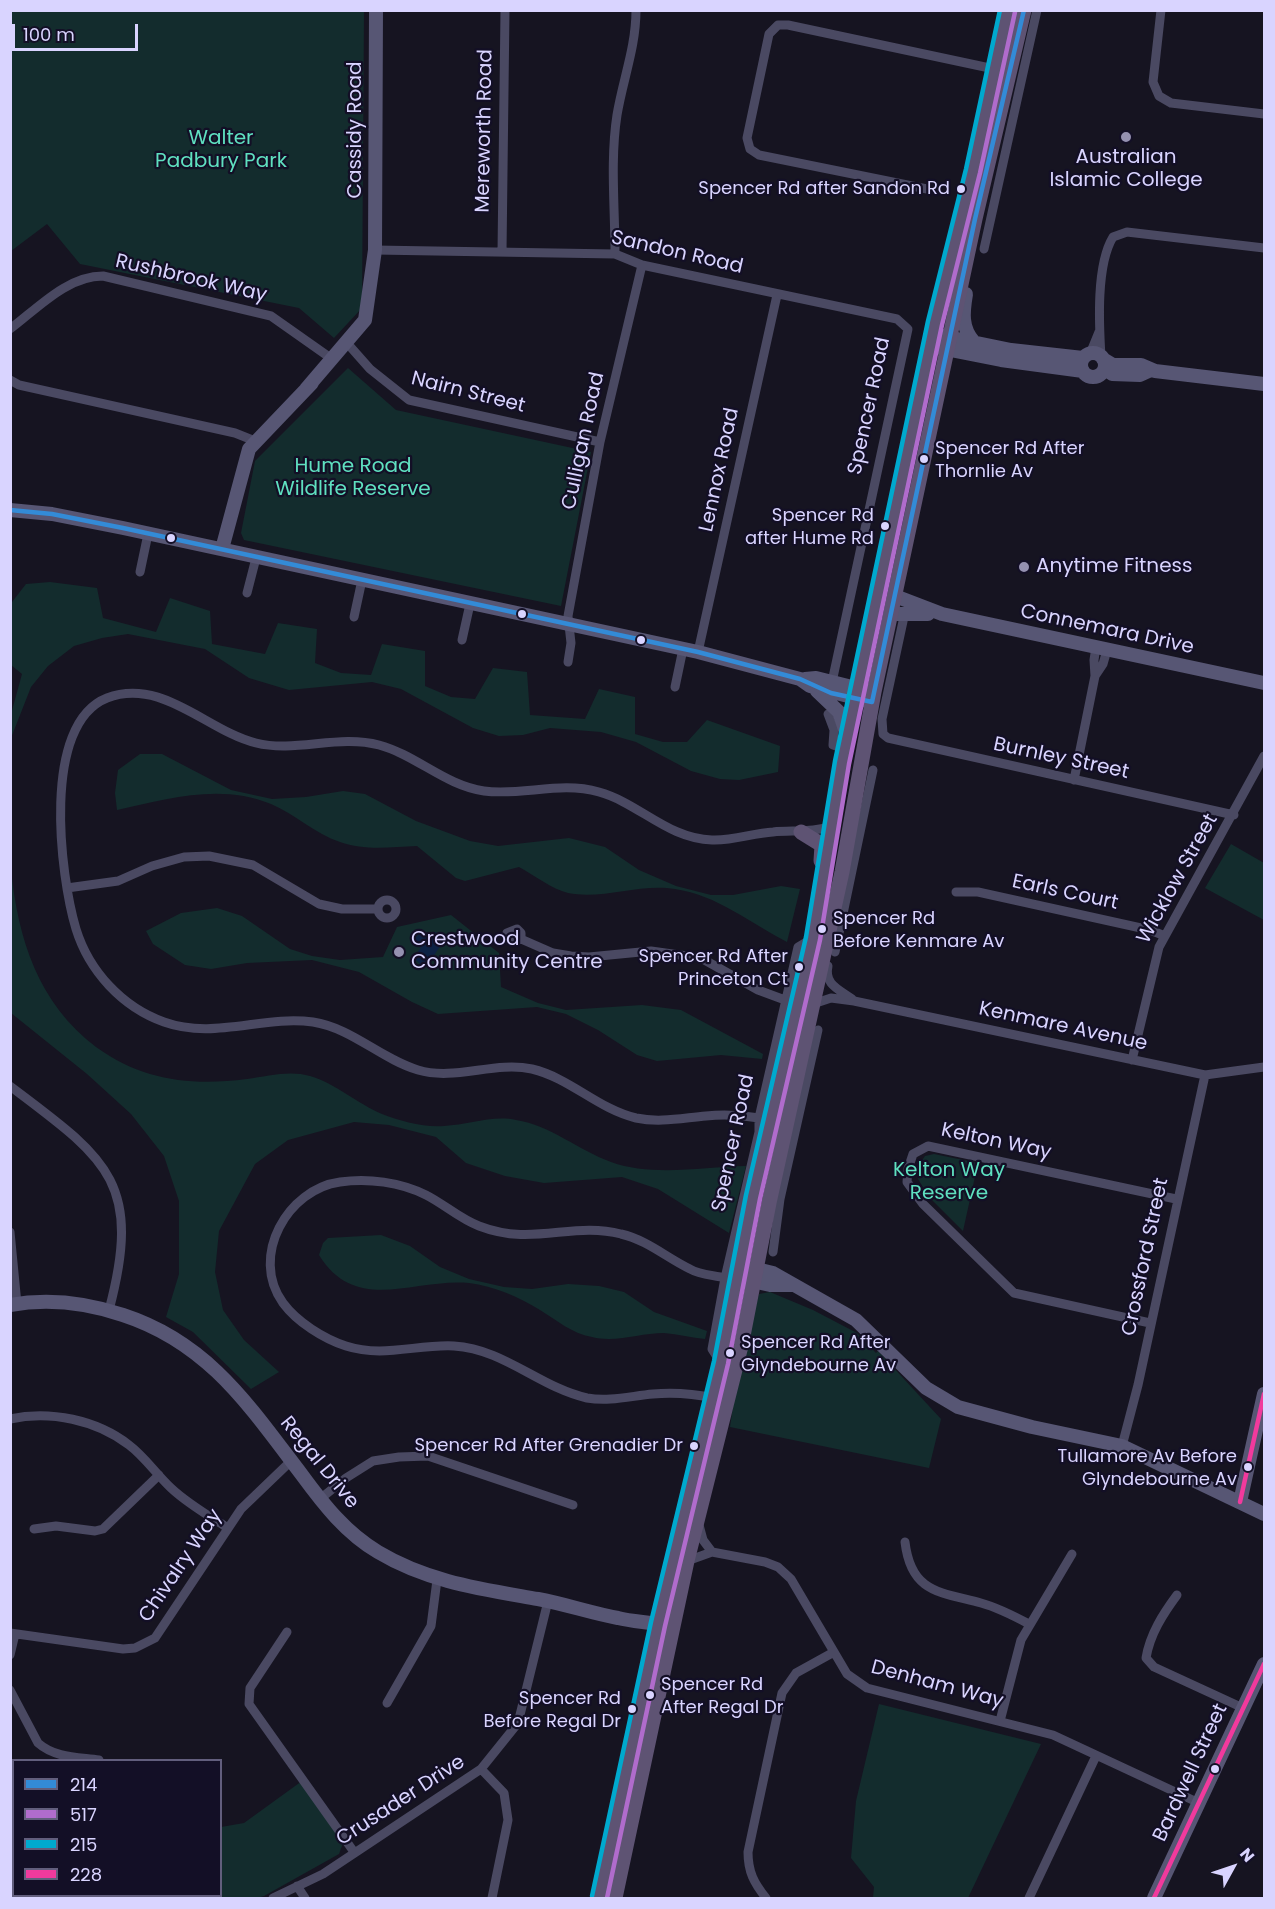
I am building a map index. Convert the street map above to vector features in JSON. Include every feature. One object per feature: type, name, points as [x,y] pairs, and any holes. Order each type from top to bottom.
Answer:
[{"type":"main road","name":"Spencer Road","points":[[599,1899],[640,1706],[687,1562],[728,1401],[755,1275],[775,1201],[813,1004],[820,939],[816,922],[828,835],[932,340],[973,171],[1008,10]]},
{"type":"main road","name":"Spencer Road","points":[[615,1899],[664,1668],[665,1630],[679,1533],[721,1363],[734,1273],[791,1000],[842,898],[873,697],[898,613],[895,596],[963,278],[1024,10]]},
{"type":"main road","points":[[883,574],[892,560],[909,484],[920,478]]},
{"type":"main road","points":[[801,832],[839,835],[846,824],[857,757],[865,742]]},
{"type":"main road","points":[[791,1000],[807,985],[826,898],[842,898]]},
{"type":"main road","points":[[679,1533],[687,1526],[705,1454],[710,1452],[713,1457]]},
{"type":"main road","points":[[640,1706],[651,1695],[656,1672],[664,1668]]},
{"type":"street","name":"Cassidy Road","points":[[225,550],[246,459],[255,441],[349,345],[377,310],[376,10]]},
{"type":"street","name":"Mereworth Road","points":[[502,252],[505,10]]},
{"type":"street","points":[[615,254],[614,142],[617,115],[636,34],[636,10]]},
{"type":"street","points":[[984,249],[1037,10]]},
{"type":"street","points":[[1161,10],[1153,82],[1159,96],[1172,103],[1264,114]]},
{"type":"street","points":[[927,189],[759,155],[750,149],[747,138],[769,34],[778,25],[788,25],[1010,72]]},
{"type":"street","points":[[1092,360],[1099,332],[1105,249],[1113,237],[1126,232],[1264,248]]},
{"type":"street","name":"Sandon Road","points":[[375,250],[615,254],[642,265],[897,319]]},
{"type":"street","name":"Culligan Road","points":[[568,662],[571,643],[568,616],[600,442],[642,265]]},
{"type":"street","name":"Rushbrook Way","points":[[10,329],[75,280],[89,276],[103,276],[271,316],[332,358]]},
{"type":"street","points":[[963,278],[967,287],[963,311],[965,327],[974,342]]},
{"type":"street","name":"Lennox Road","points":[[698,652],[777,295]]},
{"type":"street","name":"Spencer Road","points":[[832,682],[908,329],[897,319]]},
{"type":"street","points":[[932,340],[1041,359],[1092,360],[1113,365],[1141,365],[1151,370],[1264,384]]},
{"type":"street","points":[[950,344],[974,342],[1041,359]]},
{"type":"street","name":"Cassidy Road","points":[[306,389],[332,358],[349,345]]},
{"type":"street","name":"Nairn Street","points":[[349,345],[370,369],[409,400],[600,442]]},
{"type":"street","points":[[1092,360],[1104,367],[1101,374],[1140,375],[1151,370]]},
{"type":"street","points":[[10,381],[85,401],[235,433],[255,441]]},
{"type":"street","points":[[15,510],[52,514],[698,652],[805,682],[873,697]]},
{"type":"street","points":[[140,572],[148,534]]},
{"type":"street","points":[[247,593],[256,558]]},
{"type":"street","points":[[354,617],[362,580]]},
{"type":"street","name":"Connemara Drive","points":[[895,596],[942,614],[1264,683]]},
{"type":"street","points":[[462,640],[470,604]]},
{"type":"street","name":"Spencer Road","points":[[883,734],[882,719],[898,613]]},
{"type":"street","name":"Connemara Drive","points":[[898,613],[942,614]]},
{"type":"street","points":[[1074,780],[1095,676],[1103,664],[1102,648]]},
{"type":"street","points":[[675,687],[683,649]]},
{"type":"street","points":[[805,682],[816,678],[832,682],[857,694]]},
{"type":"street","points":[[805,682],[831,702],[839,712],[847,743],[833,745],[834,730],[828,714]]},
{"type":"street","points":[[759,1118],[734,1114],[663,1121],[631,1117],[607,1108],[557,1078],[533,1070],[511,1067],[454,1073],[422,1072],[399,1063],[346,1032],[320,1023],[281,1020],[214,1030],[188,1028],[164,1022],[141,1011],[116,993],[98,974],[82,947],[68,888],[62,794],[63,769],[69,745],[80,722],[96,704],[119,695],[135,694],[170,701],[224,732],[262,745],[282,746],[358,741],[398,752],[452,781],[483,791],[522,791],[559,787],[599,792],[619,799],[658,823],[692,837],[709,840],[771,832],[820,831],[828,835]]},
{"type":"street","points":[[865,742],[883,734]]},
{"type":"street","name":"Burnley Street","points":[[883,734],[888,738],[1234,815]]},
{"type":"street","name":"Wicklow Street","points":[[1132,1059],[1154,962],[1164,936],[1234,815],[1264,756]]},
{"type":"street","name":"Spencer Road","points":[[835,952],[842,898],[873,770]]},
{"type":"street","points":[[68,888],[118,881],[152,866],[184,857],[209,856],[253,865],[318,904],[342,909],[377,909]]},
{"type":"street","name":"Earls Court","points":[[956,892],[978,892],[1150,930],[1164,936]]},
{"type":"street","points":[[521,939],[553,953],[571,956],[589,957],[651,951],[701,958],[758,990],[791,1000]]},
{"type":"street","name":"Kenmare Avenue","points":[[820,939],[831,954],[826,976],[830,983],[854,1000]]},
{"type":"street","name":"Kenmare Avenue","points":[[813,1004],[831,998],[854,1000],[1204,1076],[1263,1067]]},
{"type":"street","name":"Spencer Road","points":[[734,1273],[759,1132],[759,1118],[791,1000]]},
{"type":"street","name":"Spencer Road","points":[[773,1252],[775,1201],[811,1066],[818,1030]]},
{"type":"street","points":[[802,1052],[811,1066]]},
{"type":"street","points":[[1263,1067],[1264,1056]]},
{"type":"street","name":"Crossford Street","points":[[1122,1446],[1138,1385],[1204,1076]]},
{"type":"street","points":[[10,1086],[77,1137],[98,1159],[114,1187],[122,1220],[122,1251],[109,1310]]},
{"type":"street","name":"Kelton Way","points":[[1150,1323],[1014,1293],[923,1204],[907,1182],[908,1168],[913,1154],[928,1146],[1176,1199]]},
{"type":"street","points":[[728,1401],[712,1397],[664,1394],[590,1398],[562,1391],[504,1358],[479,1350],[453,1346],[374,1352],[346,1347],[306,1325],[282,1302],[271,1274],[271,1250],[287,1213],[316,1187],[341,1182],[376,1180],[424,1194],[479,1226],[515,1236],[582,1230],[622,1234],[643,1241],[693,1271],[755,1275],[773,1273],[856,1320],[926,1388],[958,1407],[1032,1427],[1122,1446],[1264,1514]]},
{"type":"street","points":[[10,1232],[14,1304]]},
{"type":"street","name":"Regal Drive","points":[[14,1304],[67,1303],[109,1310],[159,1329],[198,1353],[238,1393],[320,1499],[354,1535],[376,1551],[436,1580],[548,1601],[665,1630]]},
{"type":"street","points":[[1240,1502],[1264,1394]]},
{"type":"street","points":[[10,1419],[28,1415],[54,1416],[109,1432],[129,1445],[196,1508],[228,1528]]},
{"type":"street","points":[[320,1499],[346,1478],[373,1461],[399,1456],[428,1456],[573,1505]]},
{"type":"street","name":"Chivalry Way","points":[[13,1633],[123,1649],[145,1644],[163,1630],[228,1528],[254,1493],[291,1461]]},
{"type":"street","points":[[34,1529],[56,1526],[95,1532],[103,1529],[159,1475]]},
{"type":"street","points":[[687,1562],[712,1552],[703,1540],[697,1519]]},
{"type":"street","points":[[905,1542],[907,1561],[925,1587],[935,1592],[994,1607],[1029,1624]]},
{"type":"street","name":"Denham Way","points":[[712,1552],[778,1567],[791,1579],[848,1674],[867,1688],[1045,1732],[1198,1803]]},
{"type":"street","points":[[1000,1721],[1016,1655],[1029,1624],[1072,1554]]},
{"type":"street","points":[[387,1703],[430,1626],[436,1580]]},
{"type":"street","points":[[1177,1594],[1161,1617],[1148,1645],[1146,1658],[1154,1667],[1244,1708]]},
{"type":"street","name":"Crusader Drive","points":[[273,1899],[323,1874],[481,1769],[518,1723],[548,1601]]},
{"type":"street","points":[[287,1632],[250,1688],[249,1704],[354,1852]]},
{"type":"street","points":[[10,1655],[13,1633]]},
{"type":"street","points":[[766,1899],[753,1882],[748,1868],[748,1852],[782,1693],[796,1673],[834,1652]]},
{"type":"street","name":"Bardwell Street","points":[[1154,1899],[1264,1664]]},
{"type":"street","points":[[10,1690],[34,1736],[44,1748],[53,1754],[86,1759]]},
{"type":"street","points":[[1029,1899],[1096,1756]]},
{"type":"street","points":[[481,1769],[504,1793],[508,1820],[492,1899]]},
{"type":"street","points":[[297,1886],[305,1899]]},
{"type":"green space","name":"Walter Padbury Park","points":[[10,11],[364,11],[362,308],[334,338],[299,308],[80,264],[47,224],[11,251]]},
{"type":"green space","name":"Hume Road Wildlife Reserve","points":[[348,368],[396,410],[591,452],[561,606],[244,540],[241,533],[255,461]]},
{"type":"green space","points":[[50,582],[97,588],[103,618],[156,632],[170,598],[210,611],[212,644],[265,654],[278,623],[317,629],[315,663],[341,673],[371,675],[382,644],[425,651],[425,686],[451,697],[475,699],[493,668],[527,672],[530,715],[585,719],[599,689],[635,697],[635,734],[663,742],[687,742],[707,720],[780,746],[778,772],[739,780],[720,779],[691,771],[636,742],[601,732],[550,728],[523,735],[499,736],[473,728],[401,689],[372,682],[289,690],[249,678],[205,649],[128,634],[74,646],[48,666],[31,687],[11,738],[11,714],[22,674],[11,665],[12,602],[26,584]]},
{"type":"green space","points":[[140,754],[162,754],[231,790],[272,799],[306,797],[343,791],[365,794],[416,821],[470,841],[498,846],[569,838],[605,847],[639,870],[676,886],[711,895],[733,895],[781,886],[800,889],[787,942],[719,903],[675,889],[648,888],[581,895],[562,891],[519,867],[465,881],[456,878],[417,846],[378,848],[349,845],[322,834],[280,808],[252,798],[213,794],[194,795],[117,810],[115,793],[118,770]]},
{"type":"green space","points":[[1231,844],[1264,863],[1264,920],[1205,888]]},
{"type":"green space","points":[[11,869],[19,920],[34,968],[45,990],[76,1030],[96,1047],[114,1058],[150,1074],[187,1081],[227,1081],[279,1074],[302,1074],[328,1083],[382,1114],[404,1121],[437,1126],[489,1119],[516,1120],[541,1127],[599,1157],[627,1167],[677,1170],[746,1166],[729,1233],[658,1189],[622,1177],[544,1183],[505,1176],[466,1163],[436,1137],[389,1125],[354,1122],[288,1140],[255,1164],[219,1231],[215,1272],[223,1310],[244,1340],[279,1372],[251,1389],[193,1332],[166,1317],[179,1274],[179,1201],[164,1156],[131,1114],[87,1074],[11,1013]]},
{"type":"green space","points":[[217,908],[242,916],[290,949],[312,956],[340,960],[383,957],[397,927],[451,915],[499,953],[501,987],[538,1003],[566,1010],[642,1005],[681,1010],[763,1054],[762,1059],[721,1055],[657,1061],[637,1055],[598,1030],[566,1014],[537,1007],[438,1014],[359,972],[312,960],[247,963],[211,969],[185,965],[153,944],[146,931],[181,913]]},
{"type":"green space","name":"Kelton Way Reserve","points":[[934,1154],[978,1163],[963,1231],[929,1197],[918,1179],[921,1162],[925,1156]]},
{"type":"green space","points":[[381,1235],[410,1246],[440,1267],[469,1279],[504,1287],[532,1289],[568,1284],[599,1286],[624,1292],[654,1312],[707,1331],[705,1339],[664,1333],[610,1339],[592,1337],[571,1330],[532,1305],[497,1289],[469,1283],[387,1290],[368,1289],[350,1284],[334,1273],[319,1255],[323,1243],[328,1238]]},
{"type":"green space","points":[[770,1292],[813,1310],[857,1333],[876,1353],[878,1351],[941,1419],[929,1468],[730,1427],[738,1371],[759,1294]]},
{"type":"green space","points":[[879,1704],[1041,1744],[968,1898],[873,1898],[874,1887],[851,1858],[856,1801]]},
{"type":"green space","points":[[302,1781],[343,1843],[339,1854],[257,1898],[11,1898],[10,1789],[12,1788],[12,1897],[222,1897],[222,1827],[244,1823]]},
{"type":"water","points":[[436,932],[444,940],[435,954],[421,965],[413,957],[421,948],[413,941],[420,933],[428,939]]},
{"type":"transit line","name":"215","points":[[592,1896],[651,1622],[714,1361],[746,1195],[806,937],[835,761],[928,321],[966,169],[1000,10]]},
{"type":"transit line","name":"214","points":[[872,702],[975,219],[1024,10]]},
{"type":"transit line","name":"517","points":[[607,1898],[665,1626],[728,1364],[760,1199],[820,940],[849,764],[942,325],[980,173],[1015,12]]},
{"type":"transit line","name":"214","points":[[10,510],[52,514],[123,528],[698,652],[800,679],[831,693],[872,702]]},
{"type":"transit line","name":"228","points":[[1240,1502],[1264,1394]]},
{"type":"transit line","name":"228","points":[[1154,1898],[1264,1664]]},
{"type":"place","name":"Australian Islamic College","points":[[1126,137]]},
{"type":"place","name":"Spencer Rd after Sandon Rd","points":[[961,189]]},
{"type":"place","name":"Spencer Rd After Thornlie Av","points":[[924,459]]},
{"type":"place","name":"Spencer Rd after Hume Rd","points":[[885,526]]},
{"type":"place","name":"Anytime Fitness","points":[[1024,567]]},
{"type":"place","name":"Spencer Rd Before Kenmare Av","points":[[822,929]]},
{"type":"place","name":"Crestwood Community Centre","points":[[399,952]]},
{"type":"place","name":"Spencer Rd After Princeton Ct","points":[[799,967]]},
{"type":"place","name":"Spencer Rd After Glyndebourne Av","points":[[730,1353]]},
{"type":"place","name":"Spencer Rd After Grenadier Dr","points":[[694,1446]]},
{"type":"place","name":"Tullamore Av Before Glyndebourne Av","points":[[1248,1467]]},
{"type":"place","name":"Spencer Rd After Regal Dr","points":[[650,1695]]},
{"type":"place","name":"Spencer Rd Before Regal Dr","points":[[632,1709]]}]
